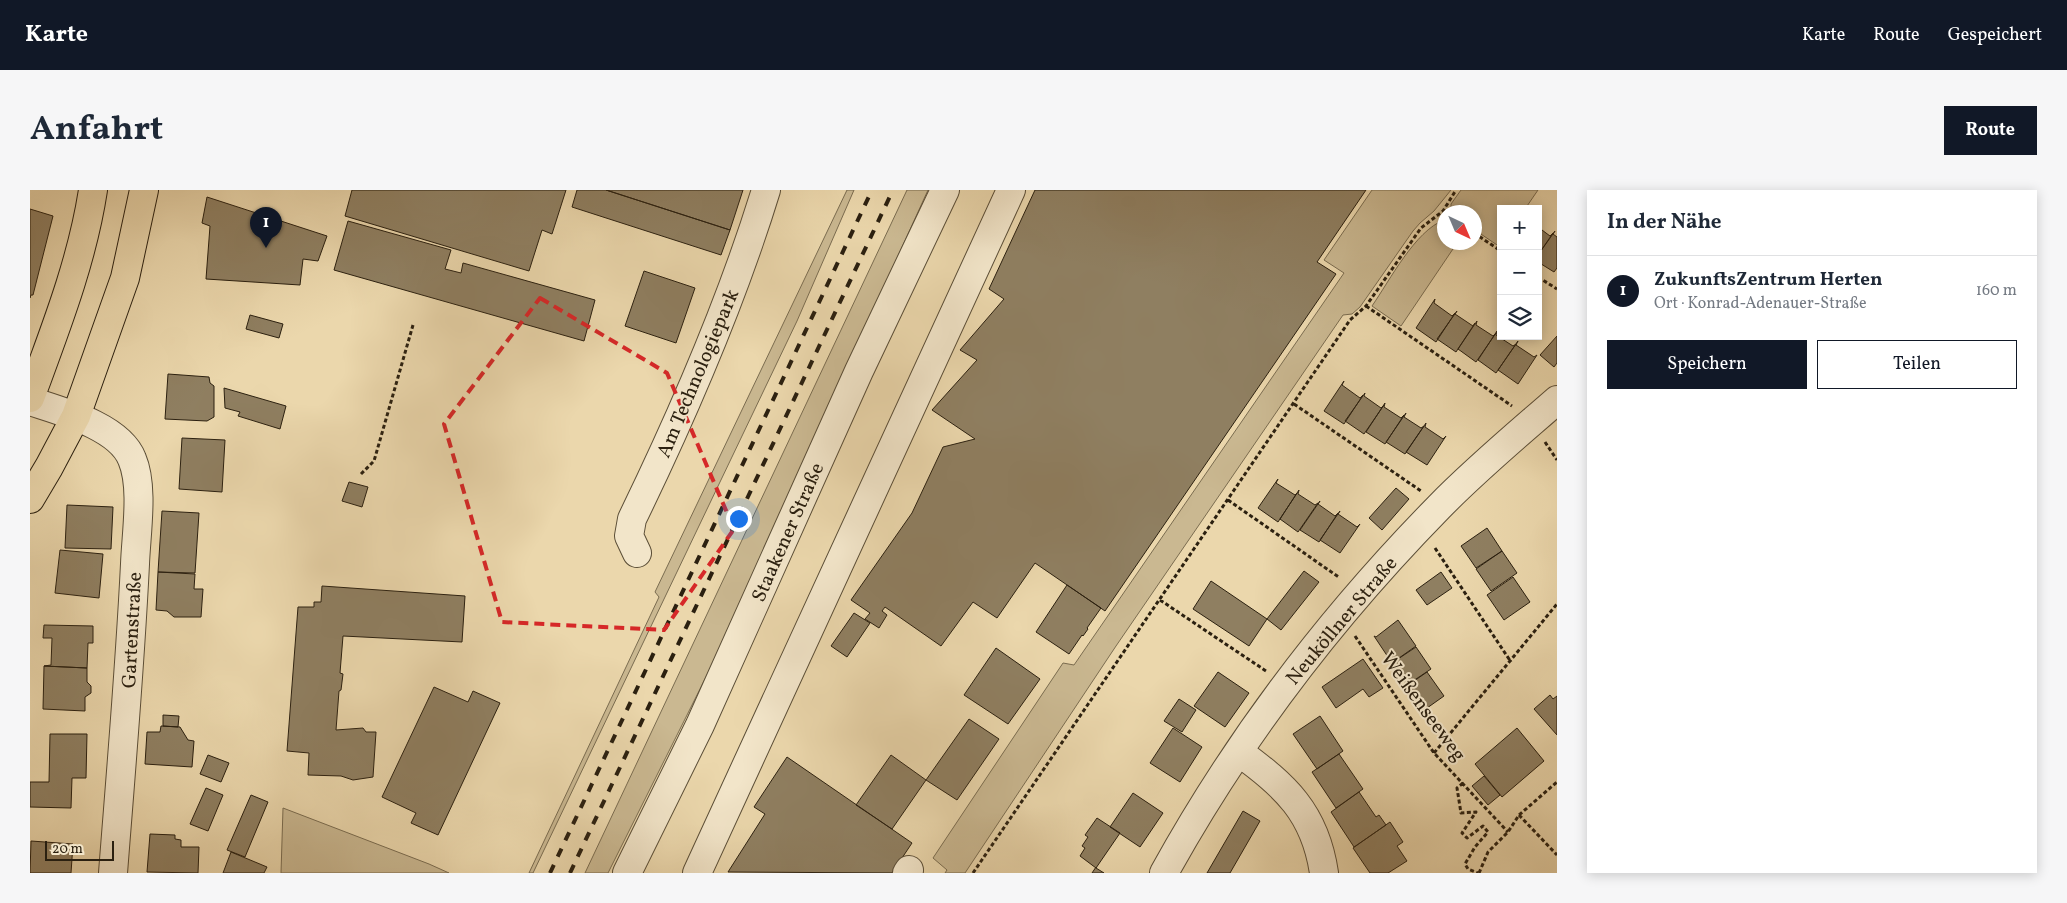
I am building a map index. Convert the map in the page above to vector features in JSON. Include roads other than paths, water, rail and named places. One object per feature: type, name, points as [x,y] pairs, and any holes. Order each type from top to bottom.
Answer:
[{"type":"main road","points":[[30,399],[66,298],[87,229],[93,190]]},
{"type":"main road","points":[[30,499],[76,416],[125,278],[144,190]]},
{"type":"street","name":"Am Technologiepark","points":[[637,553],[629,536],[632,519],[704,365],[742,267],[766,190]]},
{"type":"street","name":"Staakener Straße","points":[[627,873],[700,725],[859,371],[945,190]]},
{"type":"street","points":[[697,873],[1011,190]]},
{"type":"street","name":"Gartenstraße","points":[[30,399],[98,426],[120,442],[132,458],[136,476],[138,498],[132,617],[113,873]]},
{"type":"street","name":"Neuköllner Straße","points":[[1164,873],[1239,752],[1286,684],[1341,616],[1430,517],[1472,475],[1557,400]]},
{"type":"street","points":[[1239,752],[1274,778],[1291,795],[1313,833],[1324,873]]},
{"type":"railway","points":[[550,873],[872,190]]},
{"type":"railway","points":[[570,873],[893,190]]},
{"type":"place","name":"ZukunftsZentrum Herten","points":[[266,248]]}]
